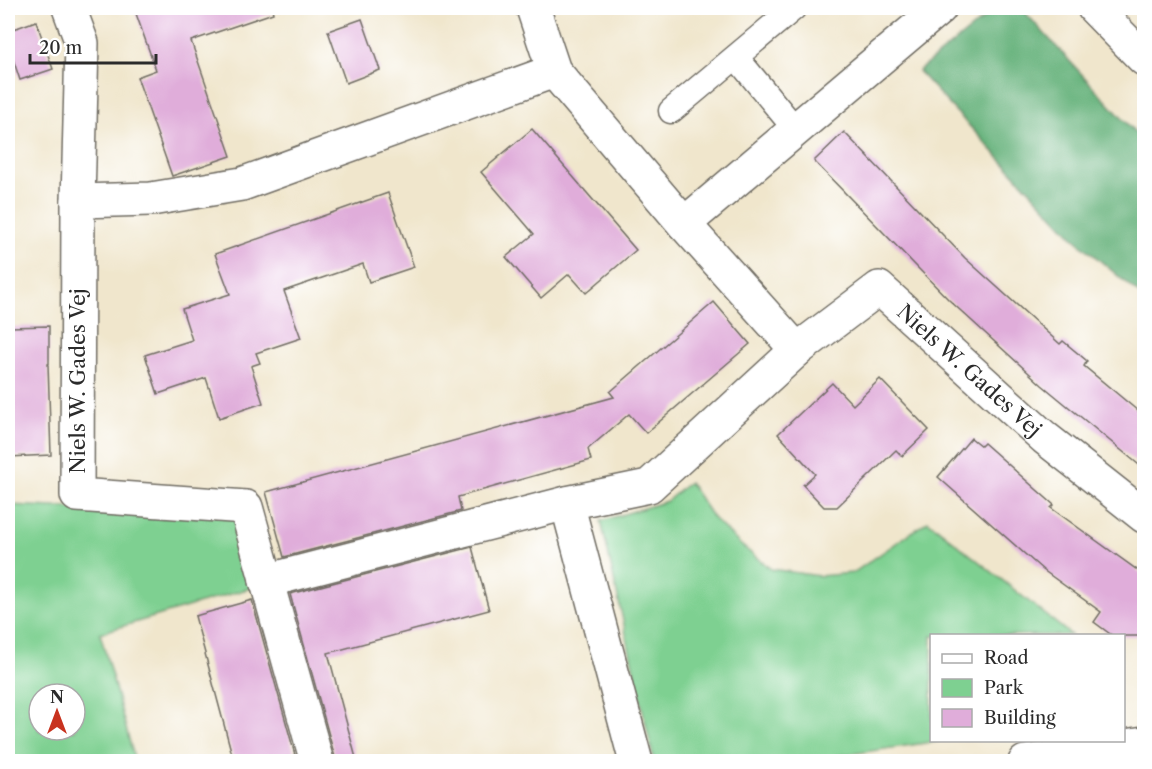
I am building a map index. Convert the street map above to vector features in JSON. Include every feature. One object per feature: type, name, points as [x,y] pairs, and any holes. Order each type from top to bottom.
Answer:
[{"type":"street","name":"Niels W. Gades Vej","points":[[69,8],[82,43],[78,201],[77,495],[246,507],[317,762]]},
{"type":"street","points":[[532,8],[554,71],[684,224],[797,350]]},
{"type":"street","points":[[684,224],[940,8]]},
{"type":"street","points":[[1094,8],[1144,60]]},
{"type":"street","points":[[78,201],[150,199],[242,184],[554,71]]},
{"type":"street","name":"Niels W. Gades Vej","points":[[266,581],[567,503],[650,486],[797,350],[879,288],[1045,438],[1144,516]]},
{"type":"street","points":[[567,503],[636,762]]},
{"type":"street","points":[[1025,762],[1144,743]]},
{"type":"lane","points":[[671,111],[794,8]]},
{"type":"lane","points":[[736,57],[796,130]]},
{"type":"green space","points":[[997,8],[1021,8],[1144,142],[1144,298],[1076,240],[918,71]]},
{"type":"green space","points":[[689,482],[713,518],[771,569],[819,576],[853,573],[928,521],[1070,634],[930,634],[930,742],[932,742],[804,761],[654,761],[601,521],[667,501]]},
{"type":"green space","points":[[8,505],[234,515],[254,587],[100,633],[135,761],[8,762]]},
{"type":"building","points":[[134,8],[272,8],[273,13],[191,41],[231,156],[172,176],[137,77],[156,70]]},
{"type":"building","points":[[362,19],[380,70],[346,83],[328,31]]},
{"type":"building","points":[[36,21],[53,69],[20,80],[8,44],[8,31]]},
{"type":"building","points":[[532,129],[636,250],[586,293],[569,274],[541,298],[506,257],[534,234],[481,172]]},
{"type":"building","points":[[844,132],[965,258],[1060,344],[1063,341],[1087,361],[1084,366],[1144,416],[1144,469],[1042,385],[949,300],[814,161]]},
{"type":"building","points":[[388,193],[414,267],[369,282],[363,264],[284,291],[301,338],[256,353],[260,363],[251,366],[263,403],[219,418],[206,378],[158,394],[145,355],[192,340],[182,309],[230,294],[215,254]]},
{"type":"building","points":[[714,302],[750,344],[646,433],[629,414],[588,449],[591,460],[458,497],[461,511],[284,557],[266,492],[614,397],[610,392]]},
{"type":"building","points":[[49,326],[51,455],[8,457],[10,327]]},
{"type":"building","points":[[880,379],[929,430],[902,456],[896,450],[837,507],[824,507],[803,485],[815,474],[778,434],[832,383],[853,405]]},
{"type":"building","points":[[971,438],[981,446],[984,443],[1054,505],[1051,508],[1144,575],[1144,636],[1110,634],[1094,622],[1101,612],[1043,570],[938,477]]},
{"type":"building","points":[[472,547],[489,610],[328,653],[357,762],[335,762],[290,594]]},
{"type":"building","points":[[252,600],[297,762],[234,762],[195,616]]}]
